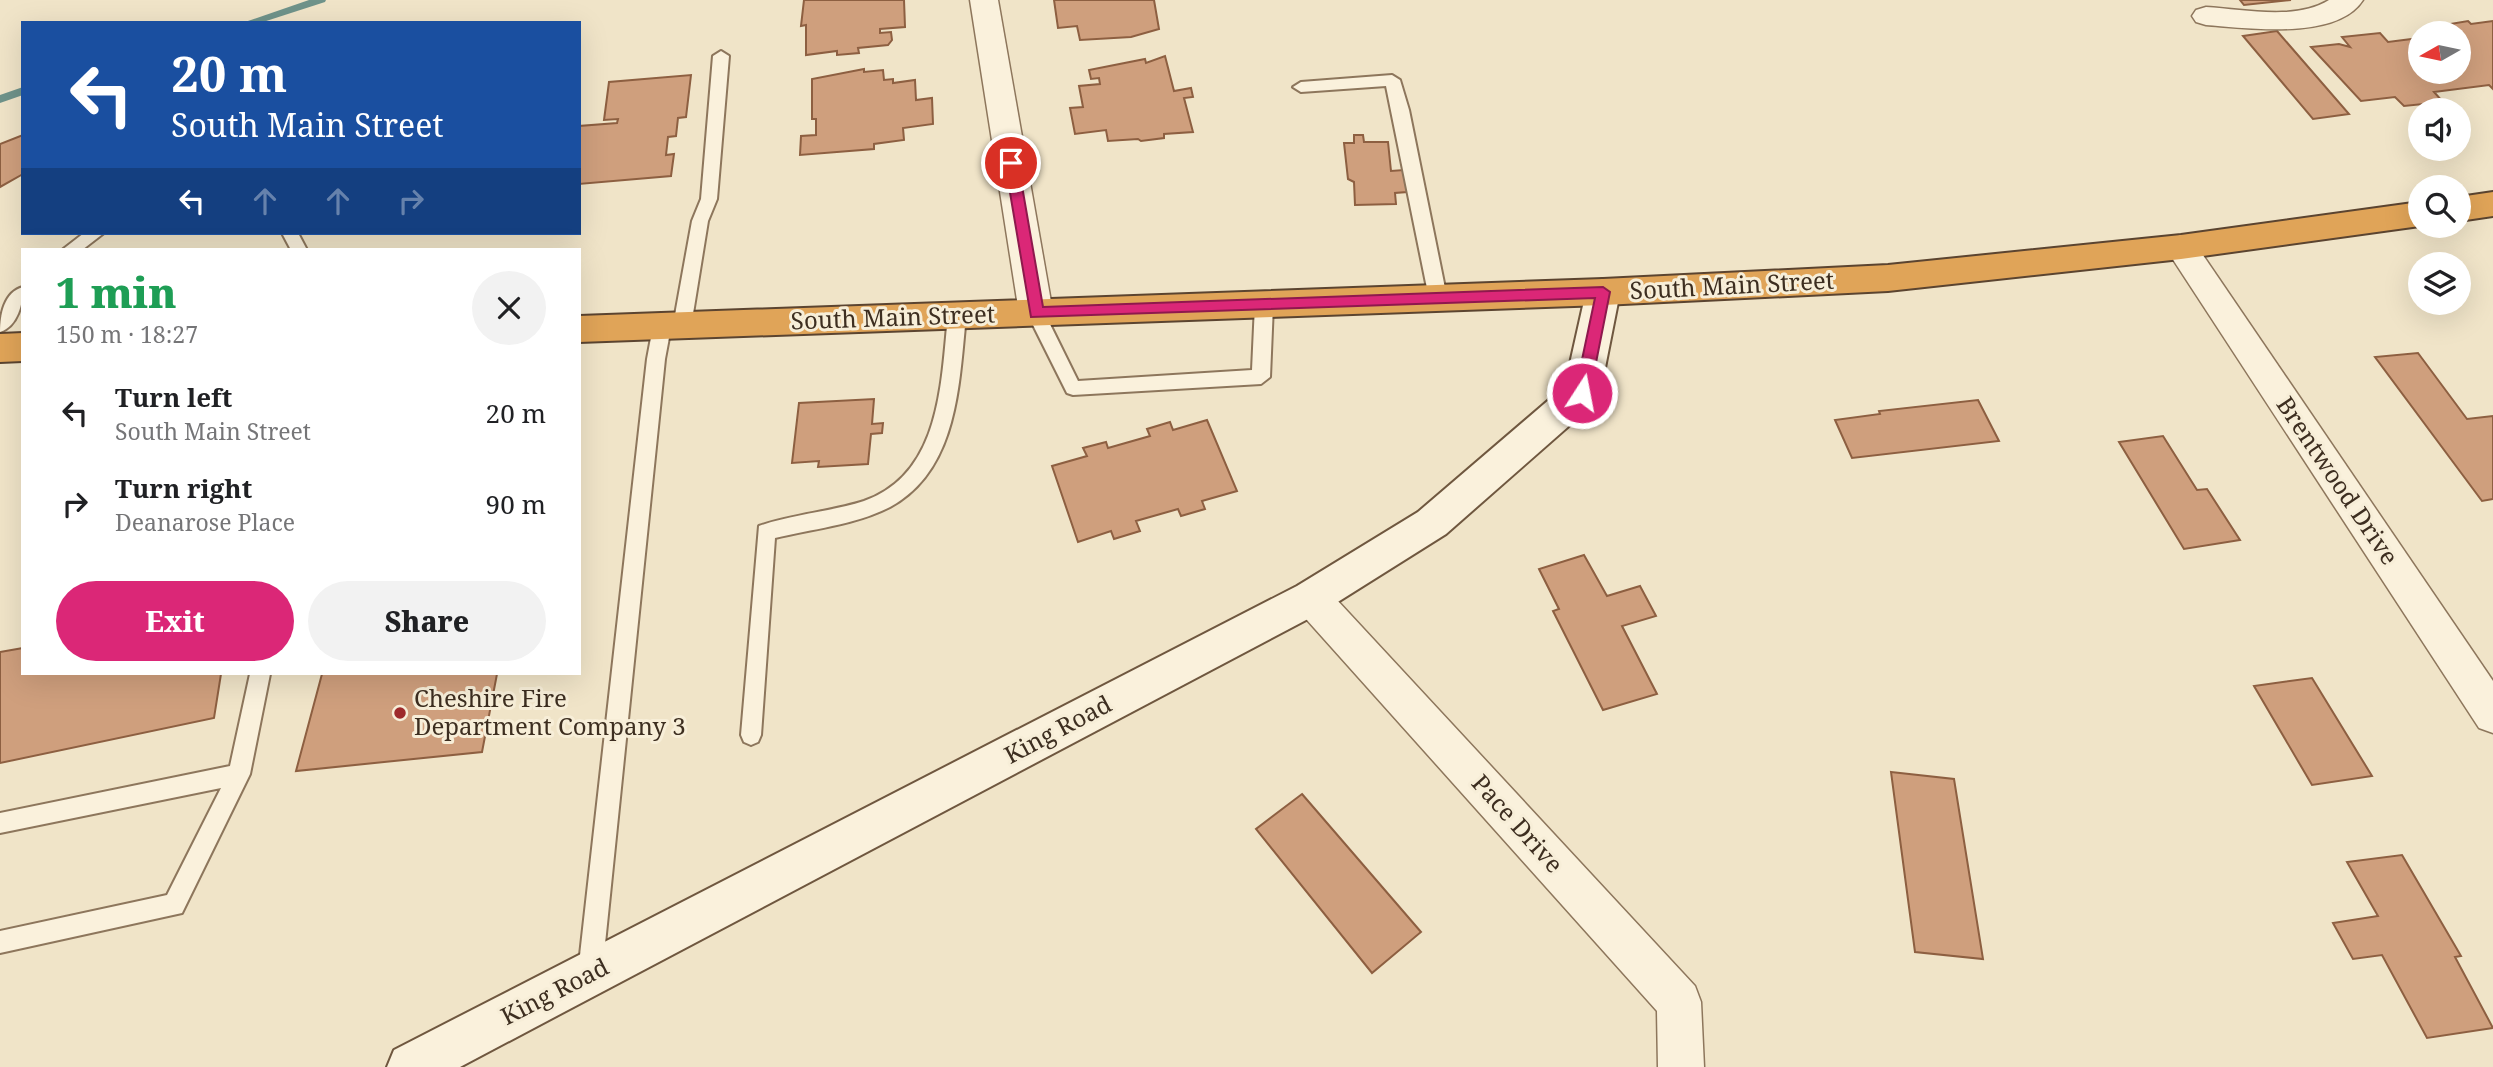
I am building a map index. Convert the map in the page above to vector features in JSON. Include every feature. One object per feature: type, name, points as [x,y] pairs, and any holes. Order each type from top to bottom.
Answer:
[{"type":"highway","points":[[2471,207],[2493,204]]},
{"type":"highway","name":"South Main Street","points":[[581,329],[1603,292],[1888,278],[2181,247],[2408,216]]},
{"type":"highway","points":[[0,348],[21,347]]},
{"type":"street","points":[[984,0],[1036,313]]},
{"type":"street","points":[[2206,16],[2284,20],[2334,12],[2349,0]]},
{"type":"street","name":"Brentwood Drive","points":[[2181,247],[2493,715]]},
{"type":"street","name":"King Road","points":[[411,1067],[1311,598],[1432,523],[1582,393],[1603,292]]},
{"type":"street","name":"Pace Drive","points":[[1311,598],[1679,1002],[1681,1067]]},
{"type":"lane","points":[[590,974],[653,387],[700,221],[709,199],[721,56]]},
{"type":"lane","points":[[1301,87],[1392,80],[1401,110],[1438,298]]},
{"type":"lane","points":[[73,248],[93,235]]},
{"type":"lane","points":[[0,325],[21,296]]},
{"type":"lane","points":[[1036,313],[1073,388],[1261,377],[1264,305]]},
{"type":"lane","points":[[751,735],[766,532],[882,501],[904,487],[929,461],[944,421],[957,316]]},
{"type":"lane","points":[[0,942],[174,905],[239,774],[260,675]]},
{"type":"lane","points":[[0,823],[239,774]]},
{"type":"building","points":[[804,0],[904,0],[905,27],[880,29],[880,33],[891,32],[892,40],[888,45],[858,48],[859,53],[837,55],[837,51],[806,55],[806,25],[801,26]]},
{"type":"building","points":[[1054,0],[1154,0],[1159,29],[1131,37],[1080,40],[1077,26],[1058,28]]},
{"type":"building","points":[[2240,0],[2291,0],[2244,5]]},
{"type":"building","points":[[2493,21],[2493,89],[2489,85],[2434,92],[2439,98],[2408,98],[2408,106],[2404,106],[2395,97],[2361,101],[2311,47],[2339,44],[2350,47],[2342,37],[2380,33],[2388,42],[2408,40],[2408,84],[2471,84],[2471,24]]},
{"type":"building","points":[[2277,31],[2349,114],[2313,119],[2243,36]]},
{"type":"building","points":[[1165,56],[1174,91],[1191,88],[1193,97],[1184,98],[1193,132],[1164,134],[1164,138],[1141,141],[1108,141],[1106,130],[1075,134],[1070,108],[1083,107],[1079,86],[1100,84],[1099,78],[1091,79],[1089,70],[1145,59],[1146,63]]},
{"type":"building","points":[[864,69],[864,72],[883,70],[884,80],[893,79],[893,83],[915,80],[916,100],[932,98],[933,124],[903,128],[904,140],[874,144],[874,149],[800,155],[801,136],[816,135],[816,119],[812,119],[812,79]]},
{"type":"building","points":[[691,75],[686,117],[678,118],[676,136],[668,137],[666,155],[674,154],[671,176],[581,184],[581,126],[617,123],[618,119],[604,120],[609,82]]},
{"type":"building","points":[[1354,135],[1363,135],[1364,142],[1388,142],[1391,171],[1404,170],[1407,192],[1395,193],[1396,204],[1355,205],[1354,182],[1348,179],[1344,143],[1354,143]]},
{"type":"building","points":[[21,136],[21,175],[0,187],[0,144]]},
{"type":"building","points":[[2418,353],[2467,419],[2493,416],[2493,499],[2482,501],[2375,357]]},
{"type":"building","points":[[874,399],[872,424],[883,423],[882,433],[871,434],[868,464],[818,467],[819,461],[792,463],[799,403]]},
{"type":"building","points":[[1978,400],[1999,441],[1852,458],[1835,420],[1880,414],[1879,411]]},
{"type":"building","points":[[1207,420],[1237,491],[1202,501],[1205,509],[1181,516],[1178,509],[1136,521],[1140,531],[1114,539],[1111,531],[1078,542],[1052,466],[1087,456],[1083,448],[1106,442],[1108,448],[1150,436],[1147,429],[1170,422],[1173,430]]},
{"type":"building","points":[[2163,436],[2197,490],[2207,489],[2240,540],[2184,549],[2119,442]]},
{"type":"building","points":[[1584,555],[1607,596],[1640,586],[1656,616],[1622,626],[1657,694],[1603,710],[1553,611],[1559,609],[1539,569]]},
{"type":"building","points":[[21,648],[21,675],[221,675],[214,718],[0,763],[0,652]]},
{"type":"building","name":"Cheshire Fire Department Company 3","points":[[322,675],[497,675],[482,752],[296,771]]},
{"type":"building","points":[[2312,678],[2372,776],[2312,785],[2254,686]]},
{"type":"building","points":[[1891,772],[1954,779],[1983,959],[1915,952]]},
{"type":"building","points":[[1302,794],[1421,932],[1372,973],[1256,829]]},
{"type":"building","points":[[2402,855],[2461,956],[2455,957],[2493,1028],[2427,1038],[2382,955],[2353,959],[2333,923],[2378,916],[2347,862]]},
{"type":"waterway","points":[[253,21],[321,0]]},
{"type":"waterway","points":[[0,99],[21,92]]},
{"type":"place","name":"Cheshire Fire Department Company 3","points":[[400,713]]},
{"type":"route","points":[[1011,163],[1036,313],[1603,292],[1582,393]]}]
